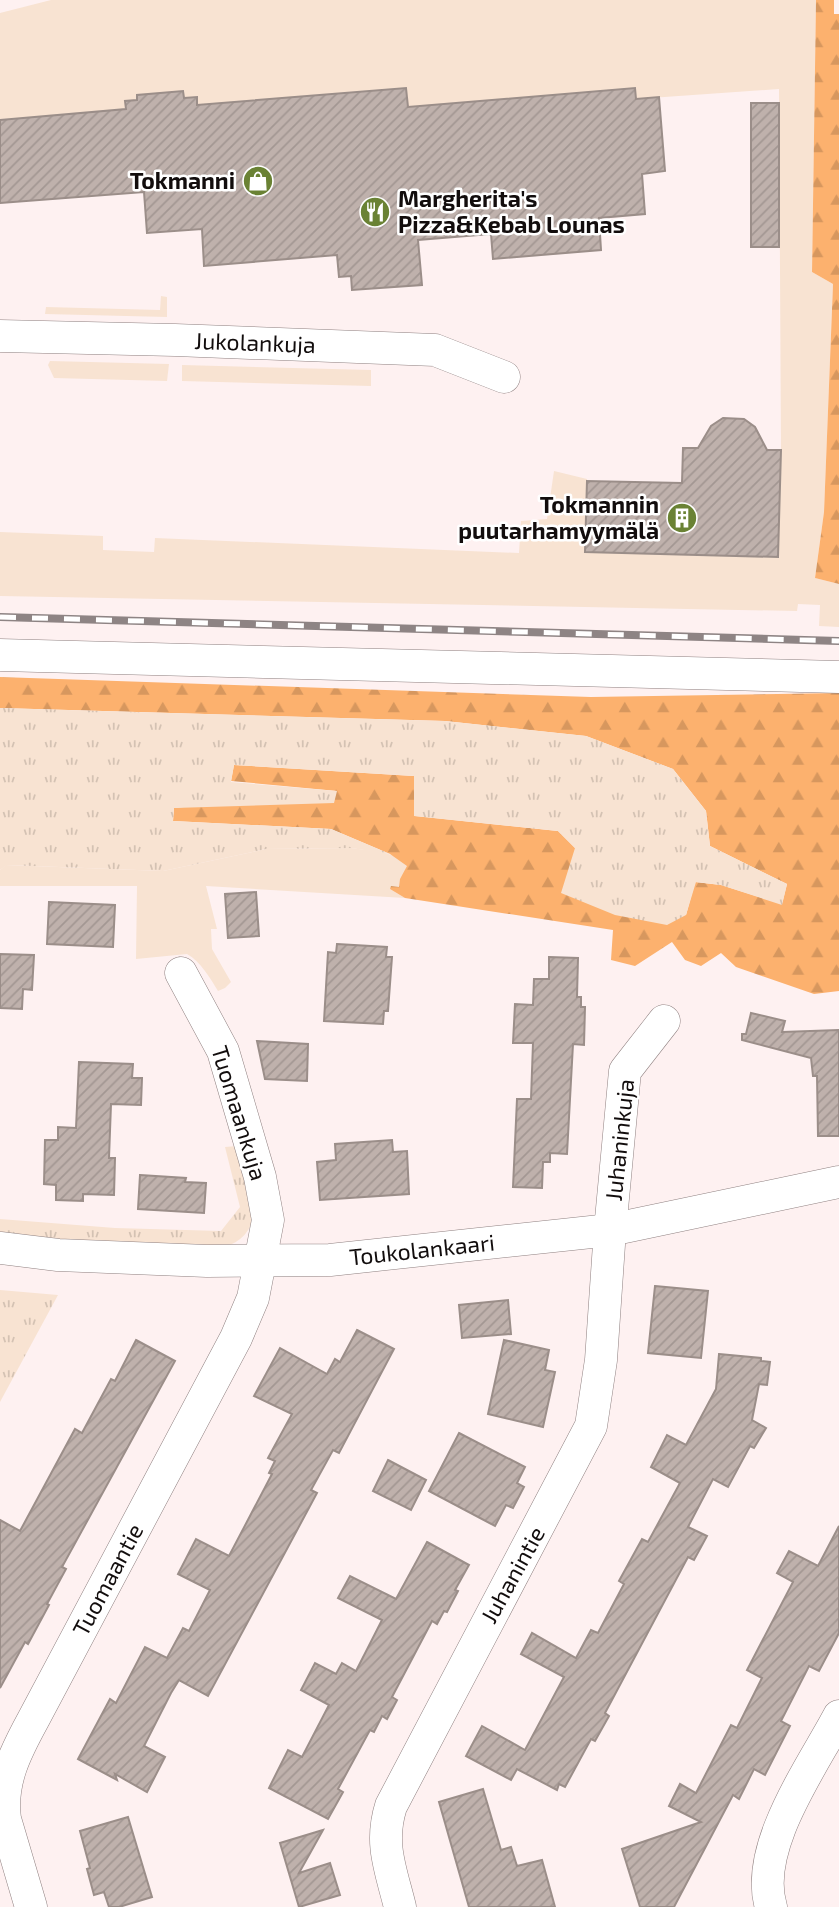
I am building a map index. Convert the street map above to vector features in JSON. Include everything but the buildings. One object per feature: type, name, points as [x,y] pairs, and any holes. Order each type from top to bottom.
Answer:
[{"type":"street","name":"Jukolankuja","points":[[0,336],[435,349],[504,377]]},
{"type":"street","points":[[0,655],[839,677]]},
{"type":"street","name":"Tuomaankuja","points":[[181,973],[223,1051],[260,1177],[268,1220],[260,1261]]},
{"type":"street","name":"Juhaninkuja","points":[[610,1230],[625,1071],[664,1021]]},
{"type":"street","name":"Toukolankaari","points":[[0,1248],[58,1255],[207,1261],[330,1260],[610,1230],[839,1182]]},
{"type":"street","name":"Juhanintie","points":[[400,1907],[385,1847],[385,1826],[391,1806],[591,1426],[601,1360],[610,1230]]},
{"type":"street","name":"Tuomaantie","points":[[31,1907],[5,1819],[10,1768],[18,1748],[236,1338],[253,1298],[260,1261]]},
{"type":"street","points":[[771,1907],[767,1885],[774,1846],[787,1812],[839,1716]]},
{"type":"green space","points":[[51,0],[816,0],[812,272],[833,284],[824,512],[815,578],[839,584],[839,627],[819,626],[820,605],[798,604],[797,611],[0,596],[0,532],[103,536],[103,550],[154,552],[155,538],[519,553],[521,521],[547,519],[554,471],[587,479],[586,552],[778,557],[781,450],[779,89],[636,99],[635,88],[408,107],[197,105],[197,97],[184,98],[183,92],[137,95],[137,100],[125,101],[126,109],[0,120],[0,13]]},
{"type":"green space","points":[[816,0],[834,0],[834,14],[839,14],[839,584],[815,578],[824,512],[833,284],[812,272]]},
{"type":"green space","points":[[161,296],[167,297],[167,317],[45,314],[46,307],[160,310]]},
{"type":"green space","points":[[50,361],[169,364],[167,381],[54,378],[48,365]]},
{"type":"green space","points":[[182,365],[371,370],[371,386],[182,381]]},
{"type":"green space","points":[[0,677],[591,697],[839,693],[839,991],[814,994],[736,967],[721,953],[701,966],[685,960],[672,942],[635,966],[611,960],[613,930],[405,898],[390,889],[391,886],[399,887],[407,866],[390,854],[331,829],[173,821],[174,808],[337,791],[231,781],[234,765],[414,776],[415,816],[558,831],[575,848],[686,915],[695,882],[721,885],[782,904],[787,884],[710,846],[706,811],[673,769],[586,736],[445,721],[0,708]]},
{"type":"green space","points":[[0,708],[445,721],[586,736],[673,769],[706,811],[710,846],[787,884],[782,905],[721,885],[696,882],[686,915],[667,925],[615,915],[561,893],[575,848],[558,831],[414,816],[414,776],[234,765],[231,782],[337,791],[334,803],[174,808],[173,821],[331,829],[390,854],[351,848],[266,849],[163,871],[7,865],[0,870]]},
{"type":"green space","points":[[351,848],[389,854],[408,866],[399,888],[390,889],[405,898],[206,886],[217,929],[211,929],[212,949],[231,982],[218,991],[201,966],[187,954],[136,959],[137,886],[0,886],[0,870],[6,865],[163,871],[266,849]]},
{"type":"green space","points":[[237,1146],[253,1215],[244,1235],[225,1247],[59,1241],[0,1234],[0,1219],[115,1228],[221,1231],[240,1207],[225,1147]]},
{"type":"green space","points":[[0,1290],[58,1295],[0,1402]]},
{"type":"railway","points":[[0,617],[839,641]]},
{"type":"place","name":"Tokmanni","points":[[258,181]]},
{"type":"place","name":"Margherita's Pizza&Kebab Lounas","points":[[375,212]]},
{"type":"place","name":"Tokmannin puutarhamyymälä","points":[[682,518]]}]
